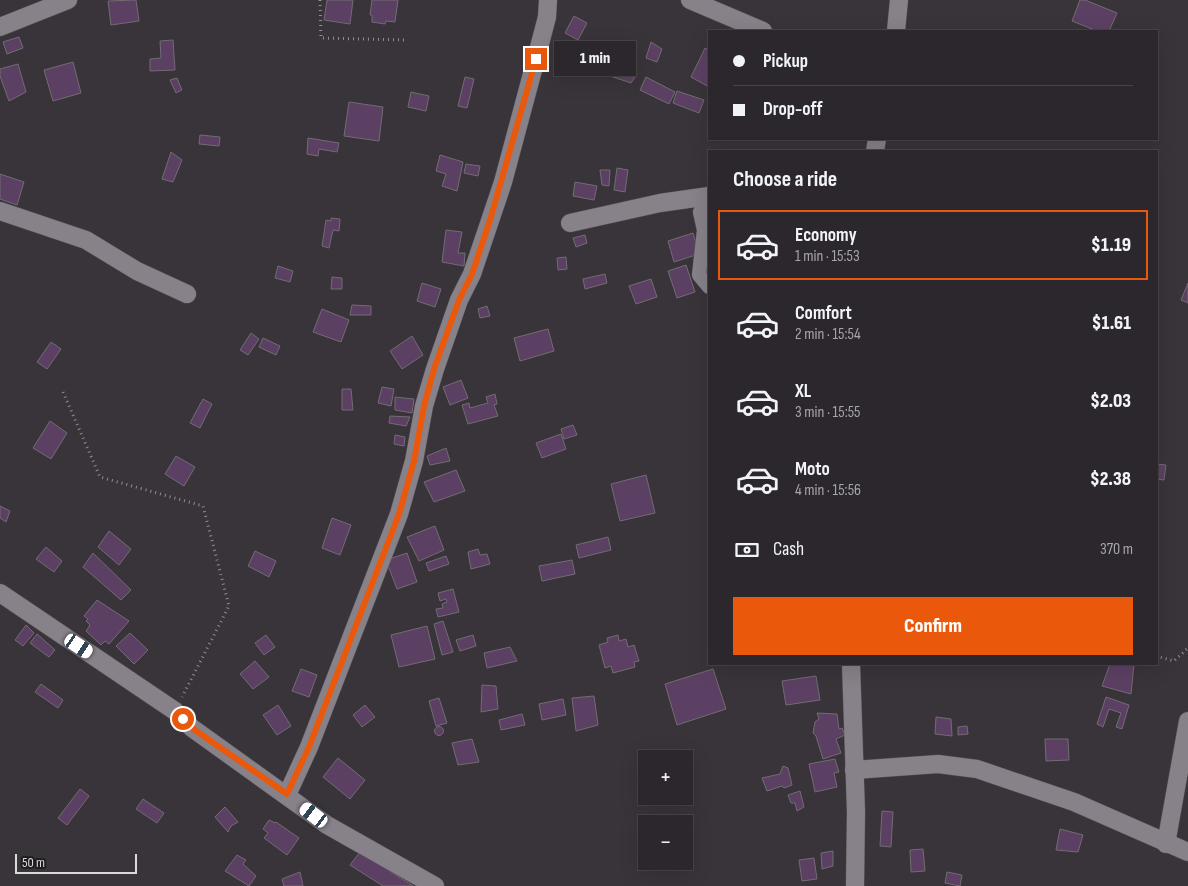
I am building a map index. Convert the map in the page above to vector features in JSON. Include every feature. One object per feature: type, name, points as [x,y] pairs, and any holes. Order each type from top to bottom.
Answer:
[{"type":"street","points":[[0,27],[68,0]]},
{"type":"street","points":[[287,794],[309,747],[399,514],[414,461],[424,406],[434,369],[459,300],[472,274],[506,172],[542,34],[548,0]]},
{"type":"street","points":[[690,0],[761,30]]},
{"type":"street","points":[[896,30],[899,0]]},
{"type":"street","points":[[570,223],[660,202],[708,198]]},
{"type":"street","points":[[708,200],[700,212],[704,230],[699,275],[708,286]]},
{"type":"street","points":[[0,211],[86,240],[137,271],[188,294]]},
{"type":"street","points":[[0,593],[174,711],[192,728],[287,794],[327,825],[435,886]]},
{"type":"street","points":[[851,665],[857,866],[855,886]]},
{"type":"street","points":[[1166,844],[1188,721]]},
{"type":"street","points":[[854,770],[938,764],[977,769],[1026,784],[1074,802],[1166,844],[1188,852]]},
{"type":"path","points":[[320,0],[321,38],[404,40]]},
{"type":"path","points":[[63,392],[100,477],[203,506],[229,606],[174,711]]},
{"type":"path","points":[[1158,657],[1174,661],[1188,648]]},
{"type":"building","points":[[136,0],[139,21],[111,25],[108,1]]},
{"type":"building","points":[[327,0],[353,0],[350,24],[324,20]]},
{"type":"building","points":[[372,0],[398,0],[395,22],[386,21],[385,24],[372,22],[372,15],[370,15]]},
{"type":"building","points":[[1080,0],[1085,0],[1117,13],[1109,30],[1094,30],[1072,21]]},
{"type":"building","points":[[574,16],[587,23],[578,40],[565,33]]},
{"type":"building","points":[[19,37],[23,48],[7,54],[3,42]]},
{"type":"building","points":[[173,40],[175,70],[150,71],[150,59],[161,58],[160,41]]},
{"type":"building","points":[[651,42],[662,49],[657,62],[646,58]]},
{"type":"building","points":[[705,48],[708,50],[708,86],[691,77]]},
{"type":"building","points":[[73,62],[81,93],[53,101],[44,70]]},
{"type":"building","points":[[18,64],[26,92],[9,101],[0,76],[0,69]]},
{"type":"building","points":[[613,65],[637,74],[631,83],[610,76]]},
{"type":"building","points":[[465,77],[474,79],[467,108],[458,106]]},
{"type":"building","points":[[646,77],[675,92],[669,104],[640,90]]},
{"type":"building","points":[[177,78],[182,90],[176,93],[170,80]]},
{"type":"building","points":[[677,91],[704,100],[699,113],[673,103]]},
{"type":"building","points":[[411,92],[429,96],[426,111],[408,107]]},
{"type":"building","points":[[349,102],[383,107],[379,141],[344,136]]},
{"type":"building","points":[[200,135],[220,137],[219,146],[199,144]]},
{"type":"building","points":[[308,138],[339,143],[337,152],[319,149],[318,156],[307,154]]},
{"type":"building","points":[[171,152],[182,160],[173,182],[162,179]]},
{"type":"building","points":[[440,155],[463,162],[457,191],[442,186],[446,174],[436,171]]},
{"type":"building","points":[[466,164],[480,166],[478,176],[464,173]]},
{"type":"building","points":[[617,168],[628,170],[625,192],[614,190]]},
{"type":"building","points":[[600,170],[610,170],[609,186],[602,185]]},
{"type":"building","points":[[0,174],[24,182],[17,205],[0,199]]},
{"type":"building","points":[[575,182],[597,186],[594,200],[573,196]]},
{"type":"building","points":[[331,218],[340,219],[339,231],[333,230],[329,248],[322,246],[326,220],[331,221]]},
{"type":"building","points":[[446,230],[462,232],[458,253],[465,253],[464,266],[442,262]]},
{"type":"building","points":[[693,233],[699,254],[674,262],[668,241]]},
{"type":"building","points":[[585,235],[587,243],[576,247],[573,238]]},
{"type":"building","points":[[566,257],[567,269],[558,270],[557,258]]},
{"type":"building","points":[[686,265],[695,292],[677,298],[668,271]]},
{"type":"building","points":[[278,266],[293,271],[290,282],[275,278]]},
{"type":"building","points":[[605,274],[607,283],[585,289],[583,279]]},
{"type":"building","points":[[332,277],[342,278],[342,289],[331,289]]},
{"type":"building","points":[[651,279],[657,297],[636,304],[629,286]]},
{"type":"building","points":[[422,283],[441,289],[435,307],[417,301]]},
{"type":"building","points":[[1188,283],[1188,303],[1181,300]]},
{"type":"building","points":[[352,305],[371,306],[371,315],[350,315]]},
{"type":"building","points":[[487,306],[490,316],[480,318],[478,309]]},
{"type":"building","points":[[322,309],[349,320],[341,342],[313,332]]},
{"type":"building","points":[[548,329],[554,351],[520,361],[514,338]]},
{"type":"building","points":[[251,333],[259,339],[248,355],[240,350]]},
{"type":"building","points":[[412,336],[423,355],[402,369],[390,351]]},
{"type":"building","points":[[263,338],[280,346],[276,355],[259,347]]},
{"type":"building","points":[[51,342],[61,349],[47,369],[37,362]]},
{"type":"building","points":[[461,380],[468,398],[450,405],[443,387]]},
{"type":"building","points":[[382,387],[394,389],[391,406],[378,403]]},
{"type":"building","points":[[342,389],[351,389],[353,410],[342,410]]},
{"type":"building","points":[[495,394],[497,404],[494,405],[498,416],[468,424],[462,405],[469,403],[470,408],[488,403],[486,397]]},
{"type":"building","points":[[395,397],[414,399],[412,413],[395,410]]},
{"type":"building","points":[[203,399],[212,404],[200,428],[190,423]]},
{"type":"building","points":[[390,416],[410,417],[406,426],[389,423]]},
{"type":"building","points":[[50,421],[67,433],[51,459],[33,448]]},
{"type":"building","points":[[573,425],[577,435],[564,439],[561,429]]},
{"type":"building","points":[[561,434],[566,449],[542,458],[536,443]]},
{"type":"building","points":[[395,435],[405,437],[404,446],[394,444]]},
{"type":"building","points":[[446,448],[450,461],[430,465],[427,456]]},
{"type":"building","points":[[176,456],[195,467],[184,486],[165,474]]},
{"type":"building","points":[[1158,464],[1166,465],[1164,480],[1158,479]]},
{"type":"building","points":[[456,470],[465,491],[434,502],[424,482]]},
{"type":"building","points":[[646,475],[655,513],[620,521],[611,484]]},
{"type":"building","points":[[0,506],[10,511],[6,522],[0,518]]},
{"type":"building","points":[[332,518],[351,525],[340,555],[322,548]]},
{"type":"building","points":[[435,526],[444,550],[419,561],[407,537]]},
{"type":"building","points":[[109,531],[131,549],[119,565],[98,547]]},
{"type":"building","points":[[608,537],[611,550],[579,558],[576,545]]},
{"type":"building","points":[[46,547],[62,561],[54,572],[36,559]]},
{"type":"building","points":[[478,549],[480,555],[487,554],[490,564],[471,569],[468,552]]},
{"type":"building","points":[[255,551],[276,561],[269,577],[248,566]]},
{"type":"building","points":[[93,553],[131,590],[121,600],[83,567]]},
{"type":"building","points":[[407,553],[417,582],[397,589],[386,560]]},
{"type":"building","points":[[446,556],[449,564],[429,571],[426,563]]},
{"type":"building","points":[[572,560],[575,574],[542,581],[539,566]]},
{"type":"building","points":[[453,589],[459,612],[438,617],[436,609],[443,608],[442,604],[447,602],[446,599],[440,601],[438,593]]},
{"type":"building","points":[[97,600],[129,621],[109,644],[105,641],[101,645],[86,631],[90,625],[86,621],[88,619],[84,616]]},
{"type":"building","points":[[443,621],[453,652],[442,655],[434,624]]},
{"type":"building","points":[[26,625],[34,633],[23,646],[15,640]]},
{"type":"building","points":[[427,626],[435,659],[399,667],[391,635]]},
{"type":"building","points":[[130,633],[148,650],[134,664],[116,646]]},
{"type":"building","points":[[37,634],[55,650],[49,657],[30,643]]},
{"type":"building","points":[[266,635],[275,647],[264,655],[255,643]]},
{"type":"building","points":[[473,635],[476,646],[460,651],[456,640]]},
{"type":"building","points":[[618,635],[619,641],[626,639],[628,647],[634,645],[639,661],[634,662],[635,667],[613,673],[611,666],[605,668],[599,645],[608,642],[607,638]]},
{"type":"building","points":[[510,647],[517,661],[487,668],[484,653]]},
{"type":"building","points":[[255,661],[269,677],[253,689],[240,674]]},
{"type":"building","points":[[1110,665],[1134,665],[1131,694],[1102,686]]},
{"type":"building","points":[[301,669],[317,675],[309,697],[292,691]]},
{"type":"building","points":[[713,669],[726,709],[677,725],[665,684]]},
{"type":"building","points":[[816,676],[820,700],[786,705],[782,681]]},
{"type":"building","points":[[41,684],[63,700],[58,708],[35,692]]},
{"type":"building","points":[[482,685],[496,686],[498,709],[481,712]]},
{"type":"building","points":[[594,696],[598,725],[576,731],[572,698]]},
{"type":"building","points":[[1106,697],[1129,705],[1122,729],[1116,727],[1121,713],[1109,709],[1103,727],[1097,724]]},
{"type":"building","points":[[439,698],[447,723],[436,726],[429,701]]},
{"type":"building","points":[[563,699],[566,715],[542,720],[539,704]]},
{"type":"building","points":[[278,705],[291,726],[277,735],[263,715]]},
{"type":"building","points":[[365,705],[375,717],[362,727],[353,715]]},
{"type":"building","points":[[817,713],[837,714],[839,729],[842,728],[845,735],[836,739],[841,753],[823,759],[816,736],[813,733],[815,722],[819,719]]},
{"type":"building","points":[[522,714],[525,725],[501,730],[499,720]]},
{"type":"building","points":[[936,717],[951,719],[952,736],[935,734]]},
{"type":"building","points":[[439,726],[444,731],[439,736],[434,731]]},
{"type":"building","points":[[967,726],[968,734],[958,735],[958,727]]},
{"type":"building","points":[[472,739],[479,762],[458,765],[452,743]]},
{"type":"building","points":[[1045,739],[1068,739],[1069,760],[1046,761]]},
{"type":"building","points":[[338,758],[365,780],[350,799],[323,777]]},
{"type":"building","points":[[835,759],[839,772],[834,773],[837,787],[815,792],[809,764]]},
{"type":"building","points":[[783,766],[788,768],[792,785],[767,791],[762,778],[780,774]]},
{"type":"building","points":[[80,789],[89,796],[67,825],[58,818]]},
{"type":"building","points":[[800,791],[804,807],[797,811],[795,803],[791,803],[788,795]]},
{"type":"building","points":[[143,799],[164,813],[157,823],[136,809]]},
{"type":"building","points":[[225,807],[238,822],[231,826],[228,832],[215,817]]},
{"type":"building","points":[[882,811],[893,812],[891,847],[880,846]]},
{"type":"building","points":[[269,820],[276,822],[299,838],[287,855],[264,838],[268,833],[263,829]]},
{"type":"building","points":[[1060,829],[1083,835],[1078,852],[1056,850]]},
{"type":"building","points":[[923,849],[925,871],[911,872],[910,850]]},
{"type":"building","points":[[833,851],[833,866],[822,869],[821,853]]},
{"type":"building","points":[[360,852],[413,886],[383,886],[350,865]]},
{"type":"building","points":[[237,855],[246,860],[243,864],[256,876],[249,886],[225,871]]},
{"type":"building","points":[[814,858],[817,879],[802,881],[799,860]]},
{"type":"building","points":[[300,872],[303,886],[284,886],[282,879]]},
{"type":"building","points":[[947,872],[962,875],[960,886],[945,883]]},
{"type":"route","points":[[183,719],[192,728],[287,794],[309,747],[399,514],[414,461],[424,406],[434,369],[459,300],[472,274],[490,220],[508,163],[536,59]]}]
